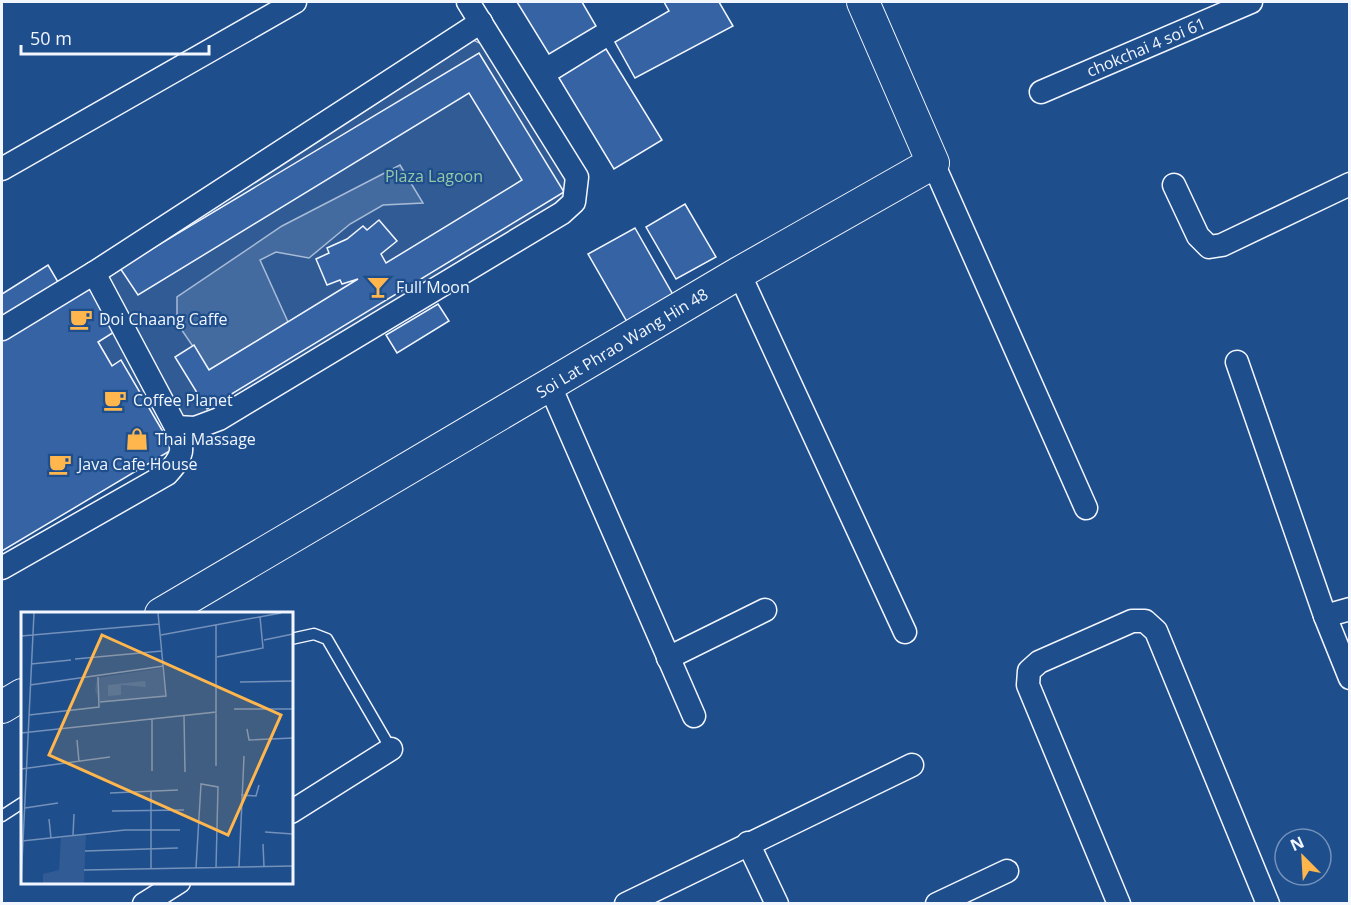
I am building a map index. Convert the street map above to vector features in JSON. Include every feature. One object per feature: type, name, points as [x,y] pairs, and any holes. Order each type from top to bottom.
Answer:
[{"type":"street","points":[[2,170],[295,2]]},
{"type":"street","points":[[176,427],[195,428],[219,418],[552,219],[574,202],[577,177],[468,2]]},
{"type":"street","points":[[863,2],[1086,508]]},
{"type":"street","name":"chokchai 4 soi 61","points":[[1041,92],[1251,2]]},
{"type":"street","points":[[2,329],[94,273],[481,22]]},
{"type":"street","name":"Soi Lat Phrao Wang Hin 48","points":[[164,612],[739,273],[933,163]]},
{"type":"street","points":[[1174,185],[1198,236],[1209,247],[1222,245],[1350,184]]},
{"type":"street","points":[[2,568],[167,474],[179,461],[183,448],[176,427],[94,273]]},
{"type":"street","points":[[739,273],[905,632]]},
{"type":"street","points":[[1237,362],[1325,616],[1350,678]]},
{"type":"street","points":[[550,386],[694,716]]},
{"type":"street","points":[[1325,616],[1350,609]]},
{"type":"street","points":[[668,658],[765,610]]},
{"type":"street","points":[[1119,903],[1028,685],[1029,671],[1040,663],[1132,621],[1145,621],[1156,631],[1268,903]]},
{"type":"street","points":[[2,708],[21,696]]},
{"type":"street","points":[[292,811],[391,749]]},
{"type":"street","points":[[626,903],[912,765]]},
{"type":"street","points":[[748,843],[777,903]]},
{"type":"street","points":[[937,903],[1007,871]]},
{"type":"street","points":[[144,903],[176,884]]},
{"type":"lane","points":[[292,639],[314,634],[327,639],[391,749]]},
{"type":"lane","points":[[2,816],[21,804]]},
{"type":"green space","name":"Plaza Lagoon","points":[[471,39],[488,47],[569,176],[577,202],[173,449],[121,361],[112,366],[98,342],[114,332],[86,285]]},
{"type":"shaded area","points":[[400,165],[423,203],[383,205],[350,224],[309,258],[276,252],[260,260],[288,322],[209,370],[177,323],[177,297],[282,226]]},
{"type":"building","points":[[517,2],[582,2],[596,26],[549,54]]},
{"type":"building","points":[[664,2],[719,2],[733,26],[635,78],[615,42],[669,11]]},
{"type":"building","points":[[606,49],[662,140],[614,169],[559,78]]},
{"type":"building","points":[[479,53],[564,192],[207,409],[175,357],[194,345],[209,370],[358,279],[342,284],[340,280],[327,285],[316,259],[329,253],[327,248],[347,239],[363,226],[367,230],[379,220],[397,241],[381,254],[386,263],[522,180],[469,93],[138,295],[120,268]]},
{"type":"building","points":[[685,204],[716,257],[676,279],[646,227]]},
{"type":"building","points":[[635,228],[676,300],[630,327],[588,254]]},
{"type":"building","points":[[48,265],[58,282],[2,316],[2,294]]},
{"type":"building","points":[[86,285],[106,291],[114,332],[98,342],[112,366],[121,360],[173,449],[2,551],[2,336]]},
{"type":"building","points":[[438,304],[449,321],[397,353],[386,335]]},
{"type":"place","name":"Full Moon","points":[[378,287]]},
{"type":"place","name":"Doi Chaang Caffe","points":[[81,319]]},
{"type":"place","name":"Coffee Planet","points":[[115,400]]},
{"type":"place","name":"Thai Massage","points":[[137,439]]},
{"type":"place","name":"Java Cafe House","points":[[60,464]]}]
